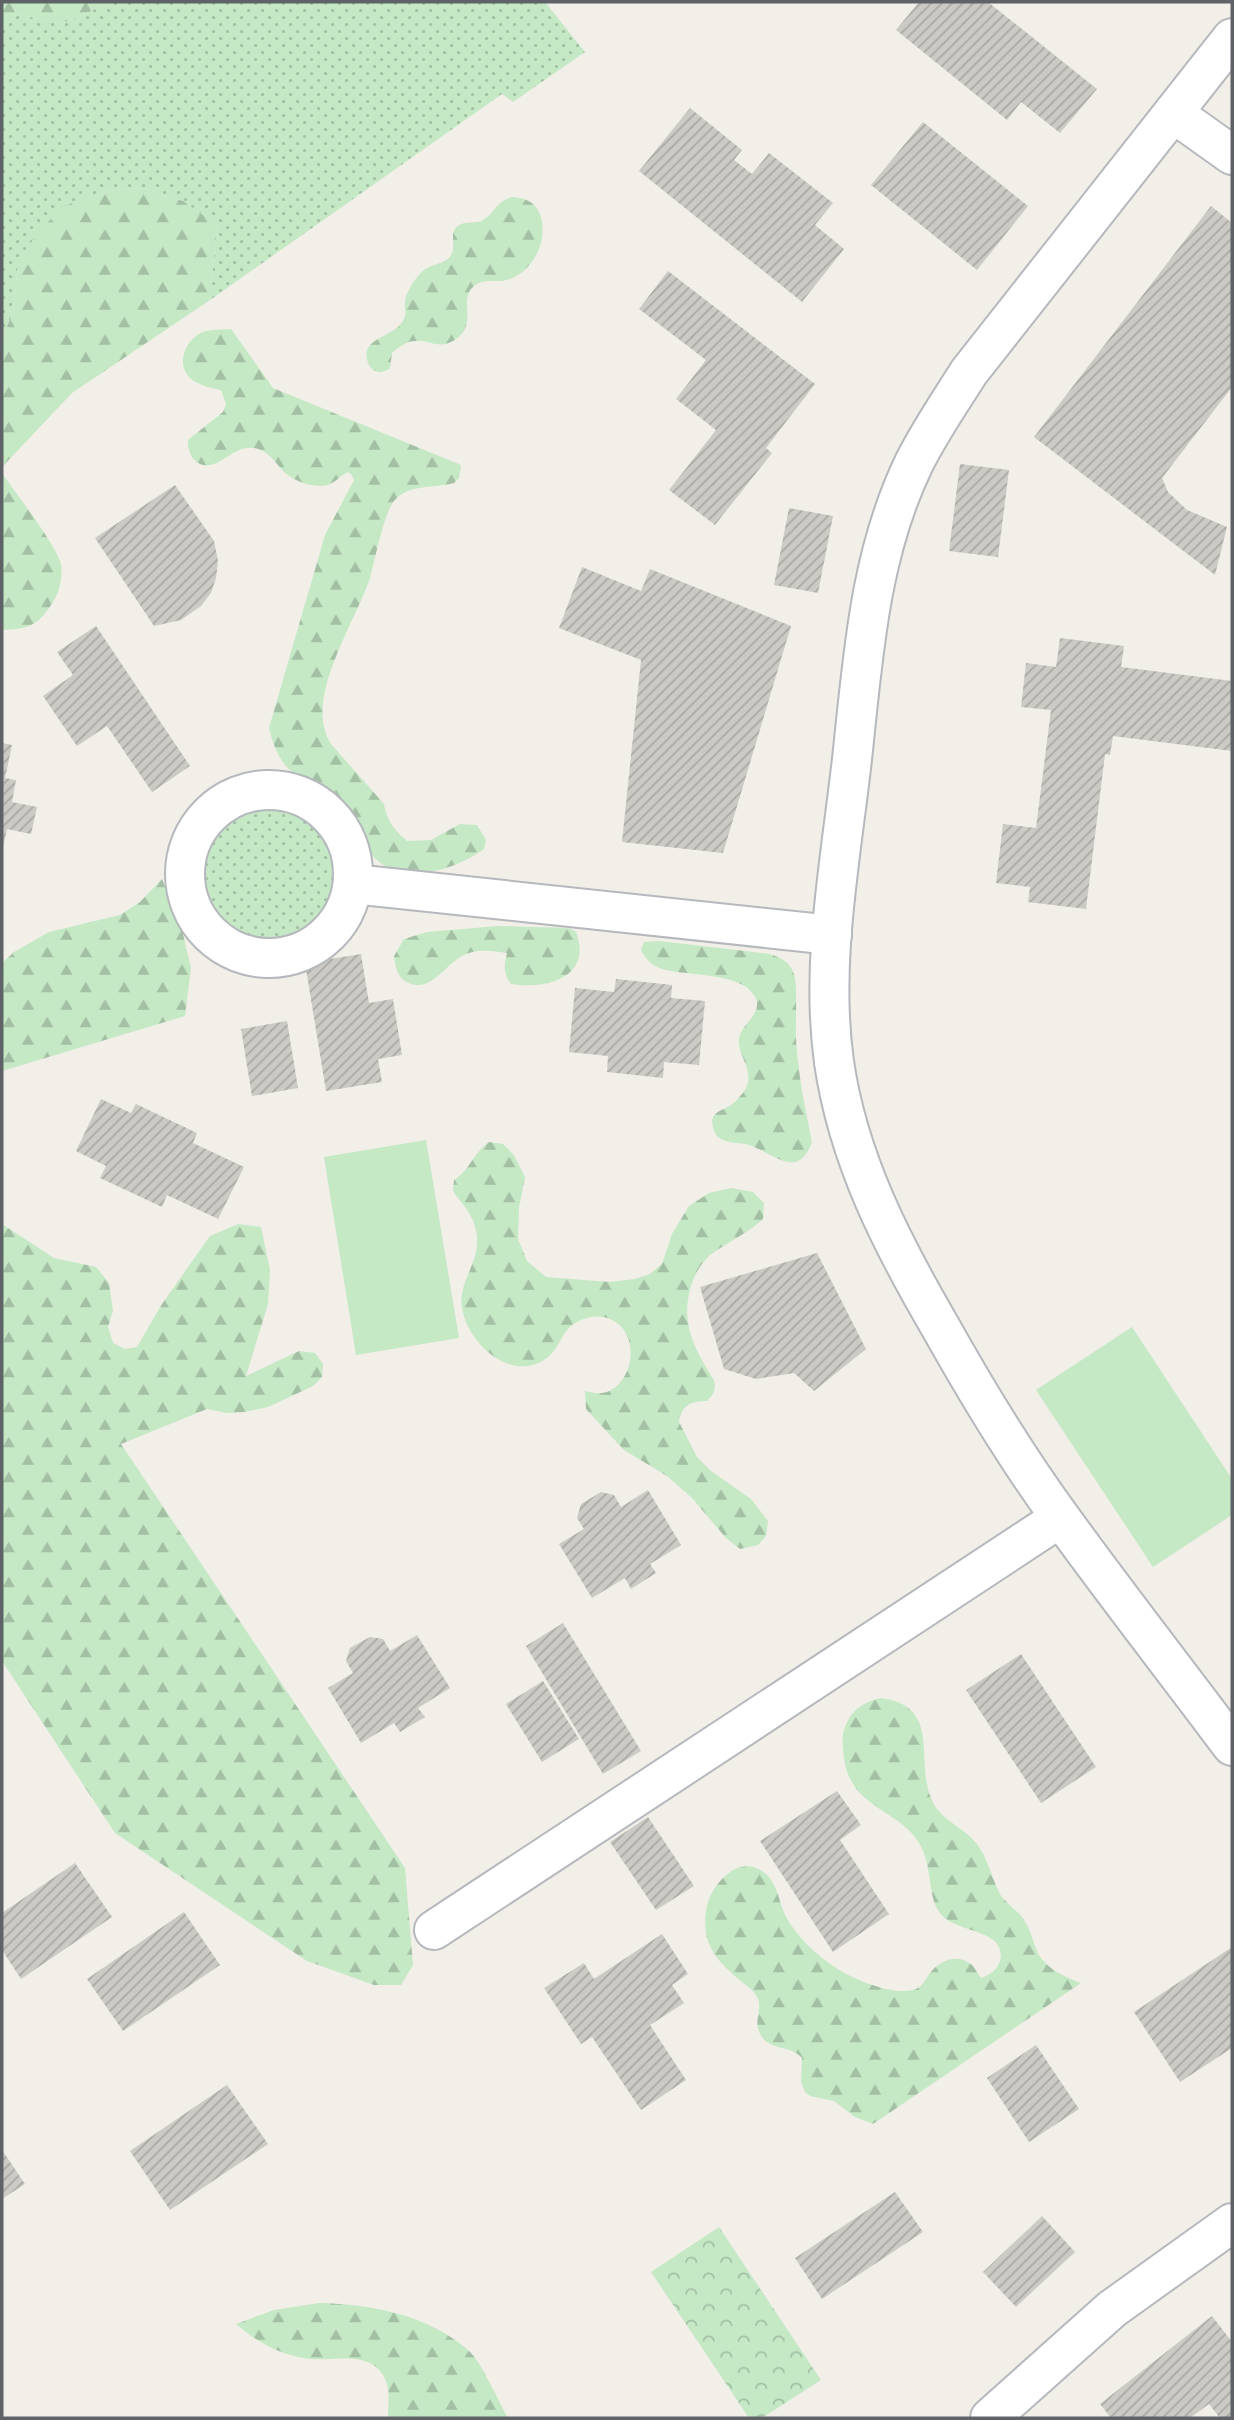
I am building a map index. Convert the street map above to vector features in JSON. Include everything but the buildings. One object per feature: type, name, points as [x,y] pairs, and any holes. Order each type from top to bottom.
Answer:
[{"type":"street","points":[[1232,38],[969,372],[937,420],[897,503],[882,547],[871,593],[832,935],[830,1009],[834,1061],[844,1114],[857,1159],[878,1212],[923,1297],[969,1377],[1060,1518],[1232,1746]]},
{"type":"street","points":[[1173,113],[1232,155]]},
{"type":"street","points":[[279,790],[304,798],[326,812],[342,833],[351,858],[352,884],[345,910],[331,931],[310,947],[285,956],[259,957],[233,950],[212,935],[195,915],[186,890],[185,864],[192,838],[207,816],[228,800],[252,791],[279,790]]},
{"type":"street","points":[[352,884],[832,935]]},
{"type":"street","points":[[435,1930],[1060,1518]]},
{"type":"street","points":[[990,2418],[1112,2309],[1232,2223]]},
{"type":"green space","points":[[2,2],[106,2],[61,24],[18,14],[2,30]]},
{"type":"green space","points":[[106,2],[545,2],[585,52],[513,102],[502,94],[210,300],[217,225],[183,201],[143,188],[102,191],[18,266],[13,312],[2,339],[2,30],[18,14],[61,24]]},
{"type":"green space","points":[[143,188],[183,201],[217,225],[210,300],[72,393],[2,467],[2,339],[13,312],[18,266],[37,232],[65,206],[102,191]]},
{"type":"green space","points":[[512,197],[521,198],[534,205],[542,221],[543,231],[538,251],[527,268],[510,279],[482,282],[474,286],[467,298],[466,326],[456,339],[441,344],[411,341],[392,353],[390,368],[382,372],[373,369],[367,359],[370,346],[400,325],[405,317],[405,299],[417,277],[451,255],[455,229],[464,223],[483,220],[502,202]]},
{"type":"green space","points":[[231,329],[273,388],[461,465],[459,478],[454,483],[407,491],[390,507],[370,578],[334,661],[323,705],[324,726],[331,744],[384,804],[392,825],[407,841],[431,840],[460,824],[477,825],[486,840],[484,849],[456,865],[422,873],[390,869],[377,860],[366,846],[352,814],[343,802],[332,792],[290,770],[275,747],[269,728],[325,535],[354,480],[348,472],[325,485],[303,483],[288,475],[265,452],[254,448],[238,451],[214,464],[203,465],[194,460],[189,451],[188,440],[223,412],[226,404],[221,390],[190,378],[183,365],[184,352],[192,340],[203,332]]},
{"type":"green space","points":[[2,473],[52,545],[61,564],[61,580],[56,596],[41,618],[18,629],[2,630]]},
{"type":"green space","points":[[269,806],[295,811],[317,826],[332,848],[337,874],[332,900],[317,922],[295,937],[269,942],[243,937],[221,922],[206,900],[201,874],[206,848],[221,826],[243,811]]},
{"type":"green space","points":[[162,879],[182,930],[191,968],[185,1016],[2,1071],[2,963],[14,952],[49,932],[120,915],[140,902]]},
{"type":"green space","points":[[498,926],[569,928],[576,932],[580,947],[578,960],[572,970],[563,977],[539,985],[511,984],[505,969],[507,953],[493,951],[461,956],[425,984],[409,983],[398,972],[394,956],[404,939],[427,932]]},
{"type":"green space","points":[[659,941],[770,954],[790,966],[796,987],[798,1065],[812,1142],[801,1160],[786,1162],[752,1146],[723,1140],[715,1133],[712,1122],[715,1115],[734,1103],[747,1086],[748,1072],[739,1039],[757,1008],[757,1003],[748,988],[736,982],[655,966],[641,950],[644,942]]},
{"type":"green space","points":[[426,1140],[459,1338],[356,1355],[324,1157]]},
{"type":"green space","points":[[489,1142],[503,1144],[514,1155],[525,1177],[519,1208],[518,1239],[527,1261],[546,1277],[610,1282],[650,1274],[662,1264],[672,1234],[689,1206],[709,1193],[731,1188],[753,1192],[764,1203],[763,1219],[709,1256],[693,1280],[688,1302],[689,1326],[696,1348],[714,1380],[715,1389],[707,1401],[691,1403],[685,1408],[679,1422],[697,1457],[711,1471],[751,1499],[768,1521],[766,1536],[758,1545],[740,1549],[726,1538],[692,1498],[667,1476],[624,1450],[586,1409],[585,1391],[608,1392],[619,1384],[629,1366],[630,1344],[621,1326],[603,1317],[594,1316],[581,1320],[568,1329],[547,1358],[534,1365],[520,1366],[506,1363],[494,1356],[473,1335],[466,1322],[461,1299],[476,1251],[476,1232],[471,1216],[453,1190],[454,1180]]},
{"type":"green space","points":[[2,1224],[54,1258],[96,1267],[109,1283],[113,1311],[108,1327],[113,1343],[125,1349],[137,1347],[162,1304],[210,1236],[238,1224],[261,1227],[270,1270],[268,1304],[246,1376],[299,1351],[315,1353],[323,1364],[322,1377],[313,1386],[268,1407],[227,1413],[207,1409],[121,1444],[405,1868],[413,1965],[401,1985],[374,1985],[307,1961],[115,1833],[2,1661]]},
{"type":"green space","points":[[1132,1327],[1232,1479],[1232,1515],[1153,1567],[1036,1390]]},
{"type":"green space","points":[[880,1698],[901,1703],[914,1713],[921,1726],[929,1793],[937,1809],[977,1844],[1001,1896],[1024,1920],[1039,1956],[1061,1974],[1081,1983],[873,2124],[855,2117],[834,2101],[810,2096],[805,2092],[801,2082],[802,2058],[762,2037],[757,2021],[759,2002],[756,1995],[713,1952],[705,1923],[709,1900],[714,1890],[729,1873],[748,1866],[768,1876],[785,1915],[807,1944],[836,1968],[864,1982],[887,1989],[908,1991],[918,1988],[934,1968],[950,1960],[967,1961],[981,1978],[997,1967],[1000,1950],[996,1943],[947,1920],[940,1913],[933,1898],[923,1852],[910,1831],[865,1798],[848,1775],[843,1746],[845,1727],[859,1708]]},
{"type":"green space","points":[[719,2227],[821,2380],[762,2418],[749,2418],[651,2272]]},
{"type":"green space","points":[[319,2303],[359,2306],[399,2314],[418,2320],[454,2339],[474,2357],[508,2418],[388,2418],[386,2382],[373,2365],[354,2359],[293,2356],[267,2346],[236,2324],[274,2310]]}]
